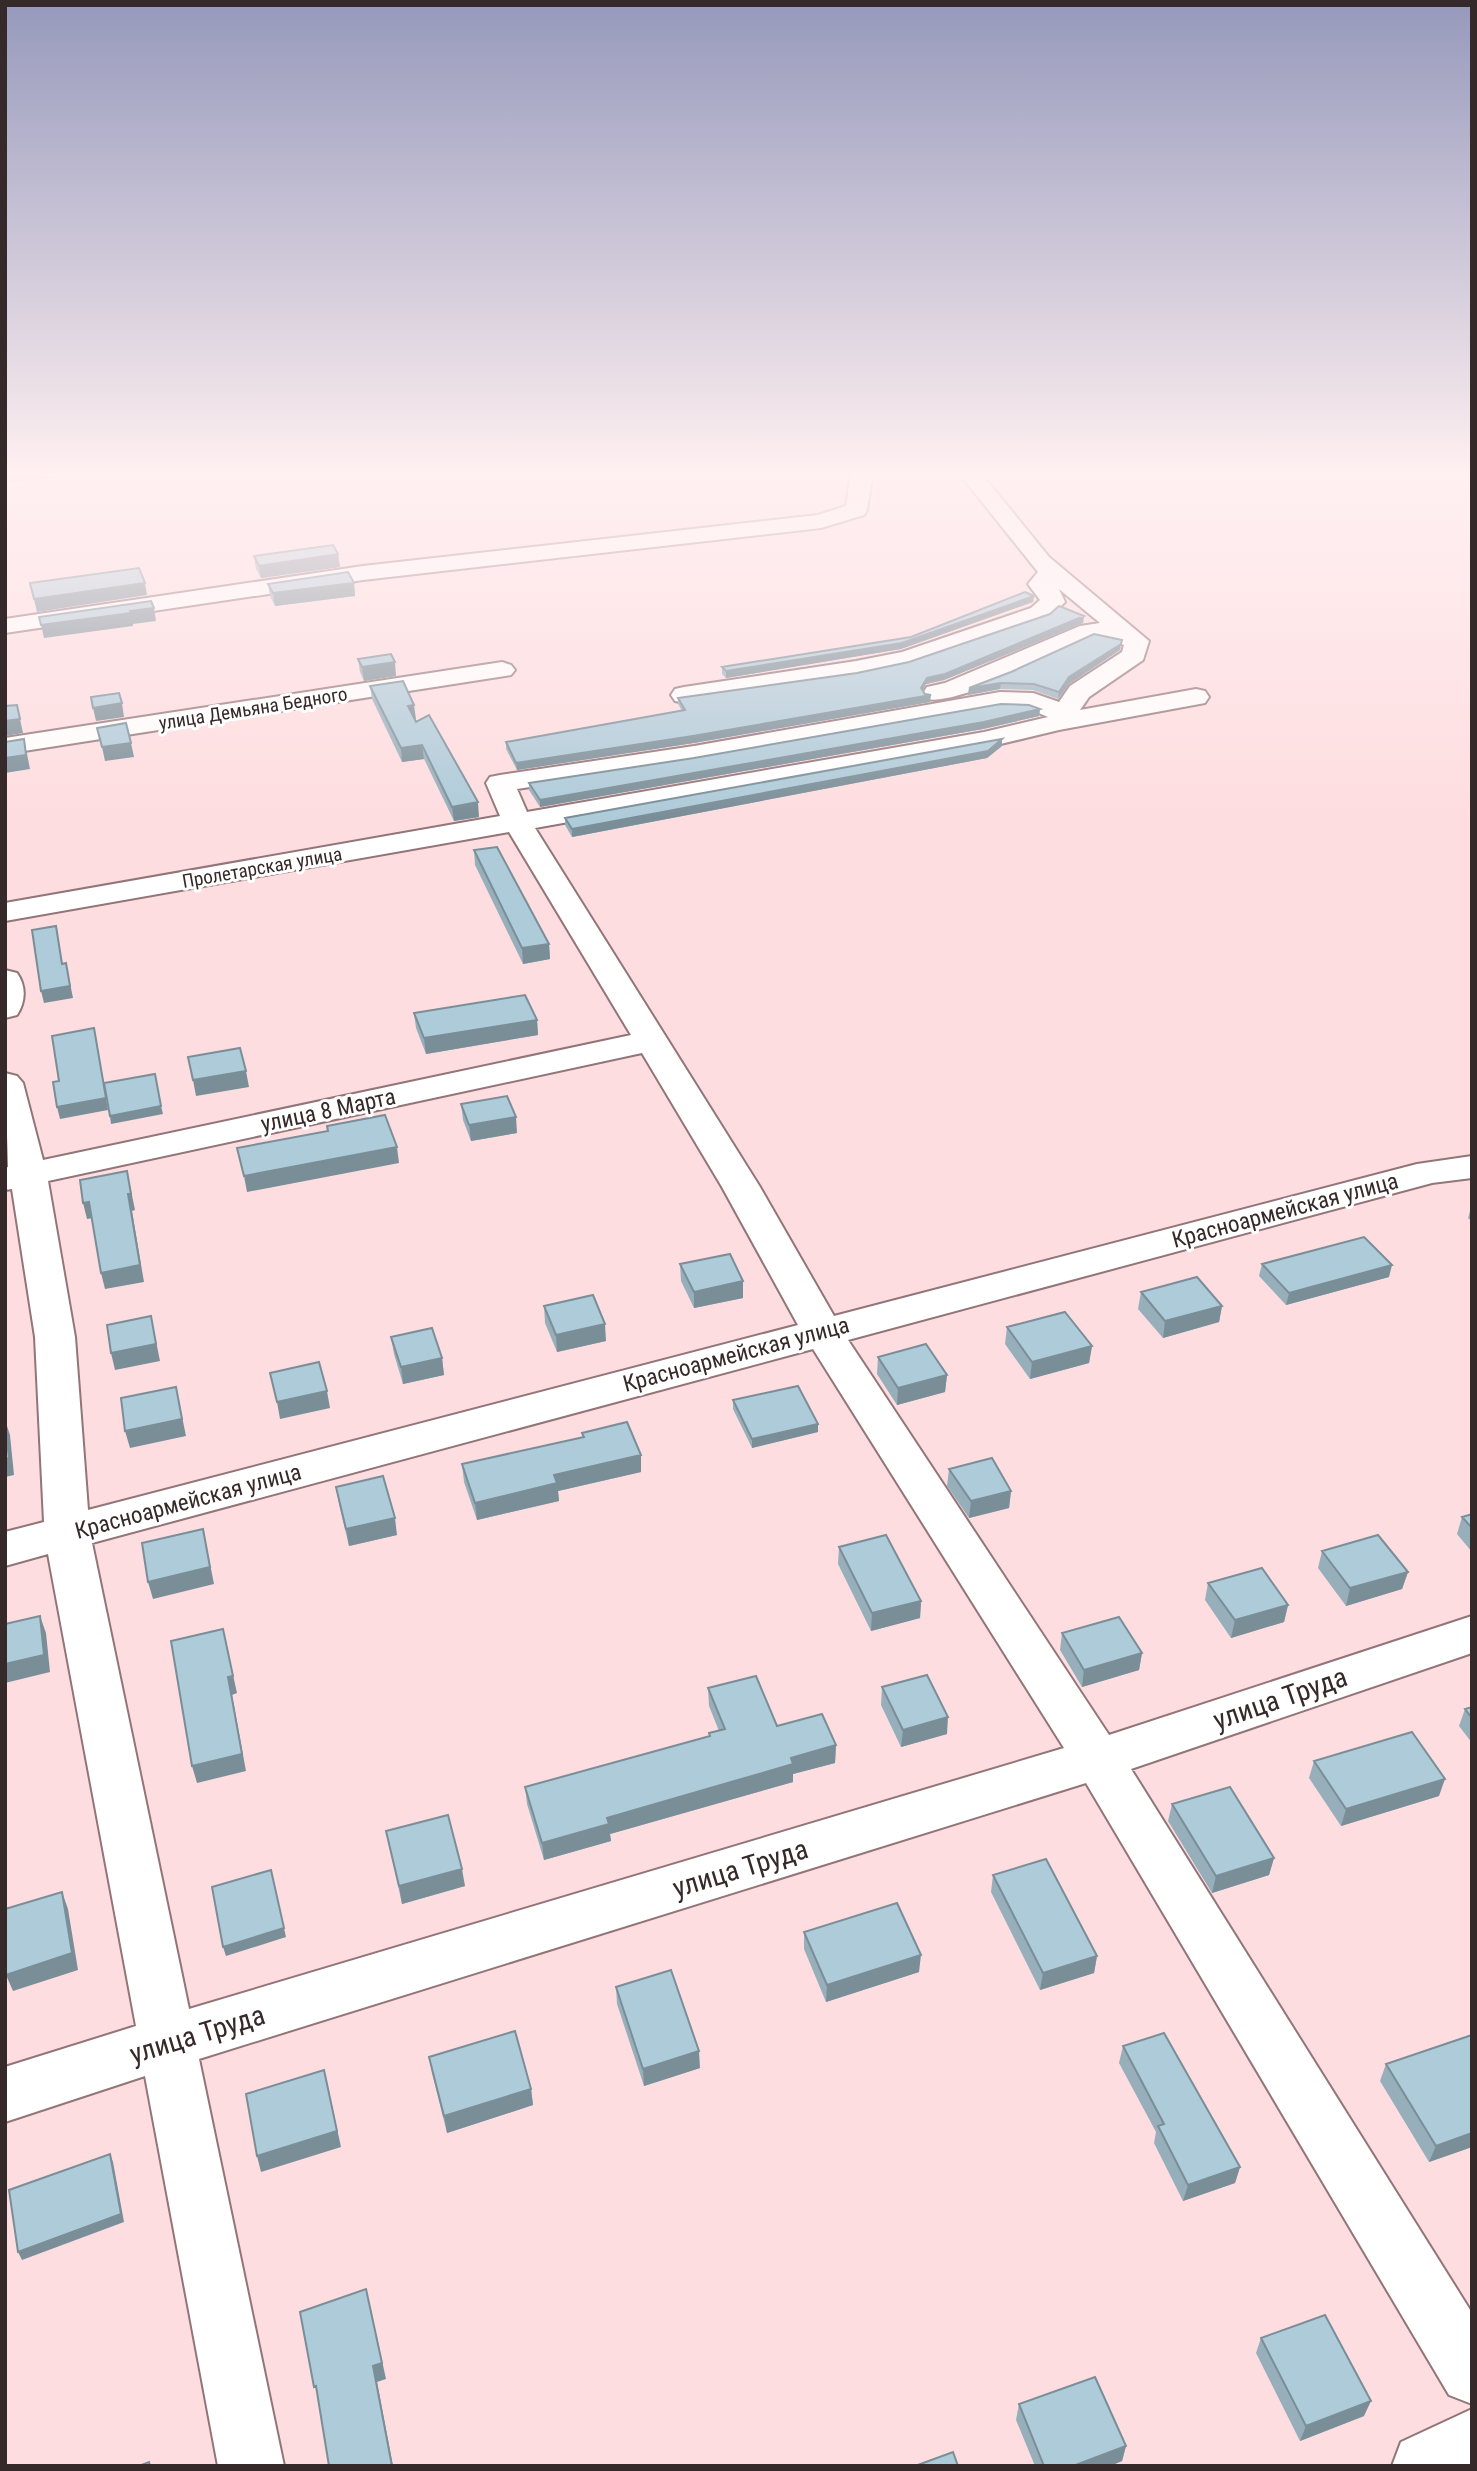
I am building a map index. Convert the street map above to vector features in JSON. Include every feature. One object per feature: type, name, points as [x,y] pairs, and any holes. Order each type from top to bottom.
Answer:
[{"type":"street","points":[[5,626],[266,587]]},
{"type":"street","points":[[684,695],[856,669],[908,658],[1040,613],[1053,602],[1050,593],[1044,587]]},
{"type":"street","points":[[1072,587],[1137,641]]},
{"type":"street","points":[[1137,641],[1104,630],[1089,631],[951,690],[494,764],[509,803],[741,1187],[822,1331],[1098,1759],[1472,2372]]},
{"type":"street","points":[[1062,718],[1079,692],[1134,655],[1137,641]]},
{"type":"street","name":"улица Демьяна Бедного","points":[[5,746],[502,670]]},
{"type":"street","points":[[509,803],[984,740],[1062,718],[1196,697]]},
{"type":"street","points":[[509,803],[694,754],[1000,700],[1033,701],[1062,718]]},
{"type":"street","name":"Пролетарская улица","points":[[5,912],[509,803]]},
{"type":"street","points":[[5,980],[8,988],[5,1008]]},
{"type":"street","name":"улица 8 Марта","points":[[16,1177],[651,1041]]},
{"type":"street","points":[[5,1083],[16,1177],[55,1337],[66,1533],[251,2466]]},
{"type":"street","name":"Красноармейская улица","points":[[5,1549],[1430,1172],[1470,1167]]},
{"type":"street","name":"улица Труда","points":[[5,2095],[167,2042],[1098,1759],[1472,1634]]},
{"type":"street","points":[[1425,2466],[1472,2442]]},
{"type":"building","points":[[31,587],[115,587],[34,599]]},
{"type":"building","points":[[270,587],[319,587],[273,593]]},
{"type":"building","points":[[1025,592],[1034,596],[902,643],[726,671],[722,667],[911,637]]},
{"type":"building","points":[[151,601],[154,608],[130,611],[131,613],[41,625],[39,617]]},
{"type":"building","points":[[1059,606],[1084,616],[945,674],[927,678],[921,688],[925,694],[931,695],[516,763],[506,742],[685,710],[678,698],[857,673],[909,662],[1050,614]]},
{"type":"building","points":[[1094,634],[1122,640],[1121,644],[1069,677],[1059,692],[1034,684],[1001,683],[969,688],[1011,672]]},
{"type":"building","points":[[391,654],[395,662],[362,667],[358,659]]},
{"type":"building","points":[[403,681],[414,705],[408,706],[416,722],[429,715],[478,802],[452,807],[422,745],[401,748],[370,686]]},
{"type":"building","points":[[119,693],[122,703],[93,708],[91,697]]},
{"type":"building","points":[[1001,704],[1029,705],[1040,709],[984,722],[540,800],[529,783],[694,758]]},
{"type":"building","points":[[17,705],[20,719],[5,721],[5,706]]},
{"type":"building","points":[[126,723],[131,743],[102,747],[97,728]]},
{"type":"building","points":[[24,739],[26,755],[5,758],[5,742]]},
{"type":"building","points":[[1002,739],[988,751],[572,829],[565,818]]},
{"type":"building","points":[[497,847],[549,944],[522,948],[474,850]]},
{"type":"building","points":[[56,926],[62,964],[66,963],[70,986],[41,991],[32,930]]},
{"type":"building","points":[[525,995],[537,1020],[424,1038],[414,1013]]},
{"type":"building","points":[[94,1028],[106,1098],[57,1107],[53,1082],[59,1081],[52,1036]]},
{"type":"building","points":[[240,1048],[246,1071],[193,1080],[188,1057]]},
{"type":"building","points":[[155,1074],[161,1106],[110,1116],[104,1083]]},
{"type":"building","points":[[507,1096],[516,1117],[469,1125],[461,1104]]},
{"type":"building","points":[[385,1115],[397,1147],[244,1176],[237,1148],[328,1131],[327,1126]]},
{"type":"building","points":[[127,1171],[131,1194],[128,1194],[140,1265],[101,1273],[89,1202],[83,1203],[80,1180]]},
{"type":"building","points":[[1364,1237],[1392,1265],[1289,1293],[1262,1264]]},
{"type":"building","points":[[730,1254],[743,1281],[694,1292],[680,1264]]},
{"type":"building","points":[[1197,1277],[1222,1306],[1165,1321],[1141,1292]]},
{"type":"building","points":[[593,1295],[605,1324],[556,1335],[544,1306]]},
{"type":"building","points":[[1065,1312],[1092,1346],[1032,1362],[1007,1327]]},
{"type":"building","points":[[151,1316],[156,1344],[111,1353],[107,1325]]},
{"type":"building","points":[[432,1328],[442,1358],[401,1367],[391,1337]]},
{"type":"building","points":[[926,1344],[947,1375],[898,1388],[878,1357]]},
{"type":"building","points":[[319,1362],[327,1391],[277,1402],[270,1373]]},
{"type":"building","points":[[798,1386],[818,1424],[752,1439],[733,1400]]},
{"type":"building","points":[[176,1387],[182,1419],[125,1431],[121,1398]]},
{"type":"building","points":[[627,1422],[641,1455],[554,1475],[557,1483],[475,1503],[462,1464],[584,1437],[582,1433]]},
{"type":"building","points":[[5,1425],[9,1458],[5,1459]]},
{"type":"building","points":[[992,1458],[1011,1491],[971,1501],[949,1469]]},
{"type":"building","points":[[383,1476],[395,1518],[346,1529],[336,1487]]},
{"type":"building","points":[[1472,1514],[1472,1528],[1462,1517]]},
{"type":"building","points":[[203,1529],[210,1567],[148,1582],[142,1543]]},
{"type":"building","points":[[886,1535],[921,1601],[872,1613],[839,1547]]},
{"type":"building","points":[[1378,1535],[1408,1572],[1350,1588],[1322,1551]]},
{"type":"building","points":[[1262,1568],[1288,1605],[1235,1620],[1208,1583]]},
{"type":"building","points":[[40,1616],[44,1655],[5,1664],[5,1624]]},
{"type":"building","points":[[1119,1617],[1142,1653],[1084,1670],[1062,1633]]},
{"type":"building","points":[[223,1629],[233,1676],[228,1677],[242,1754],[192,1766],[171,1641]]},
{"type":"building","points":[[927,1675],[948,1717],[903,1730],[882,1687]]},
{"type":"building","points":[[756,1676],[777,1726],[822,1714],[836,1745],[791,1758],[793,1764],[607,1818],[609,1824],[542,1843],[525,1787],[710,1736],[709,1733],[725,1729],[708,1688]]},
{"type":"building","points":[[1472,1707],[1472,1718],[1465,1709]]},
{"type":"building","points":[[1412,1732],[1445,1779],[1346,1809],[1314,1761]]},
{"type":"building","points":[[1230,1787],[1274,1858],[1216,1876],[1172,1804]]},
{"type":"building","points":[[448,1815],[462,1869],[399,1886],[386,1831]]},
{"type":"building","points":[[1046,1859],[1097,1956],[1043,1973],[993,1875]]},
{"type":"building","points":[[271,1870],[284,1928],[223,1947],[212,1887]]},
{"type":"building","points":[[62,1892],[72,1953],[6,1975],[5,1909]]},
{"type":"building","points":[[897,1903],[921,1955],[827,1985],[804,1932]]},
{"type":"building","points":[[671,1970],[699,2051],[643,2069],[616,1987]]},
{"type":"building","points":[[515,2031],[531,2089],[444,2116],[429,2057]]},
{"type":"building","points":[[1164,2033],[1240,2167],[1188,2185],[1158,2126],[1164,2124],[1123,2046]]},
{"type":"building","points":[[1472,2035],[1472,2133],[1436,2146],[1386,2064]]},
{"type":"building","points":[[324,2070],[337,2131],[257,2156],[246,2094]]},
{"type":"building","points":[[110,2154],[121,2214],[18,2252],[9,2190]]},
{"type":"building","points":[[366,2289],[382,2363],[373,2366],[392,2466],[329,2466],[300,2312]]},
{"type":"building","points":[[1325,2315],[1371,2401],[1306,2426],[1261,2338]]},
{"type":"building","points":[[1095,2377],[1126,2446],[1073,2466],[1044,2466],[1019,2404]]},
{"type":"building","points":[[953,2452],[958,2466],[915,2466]]}]
